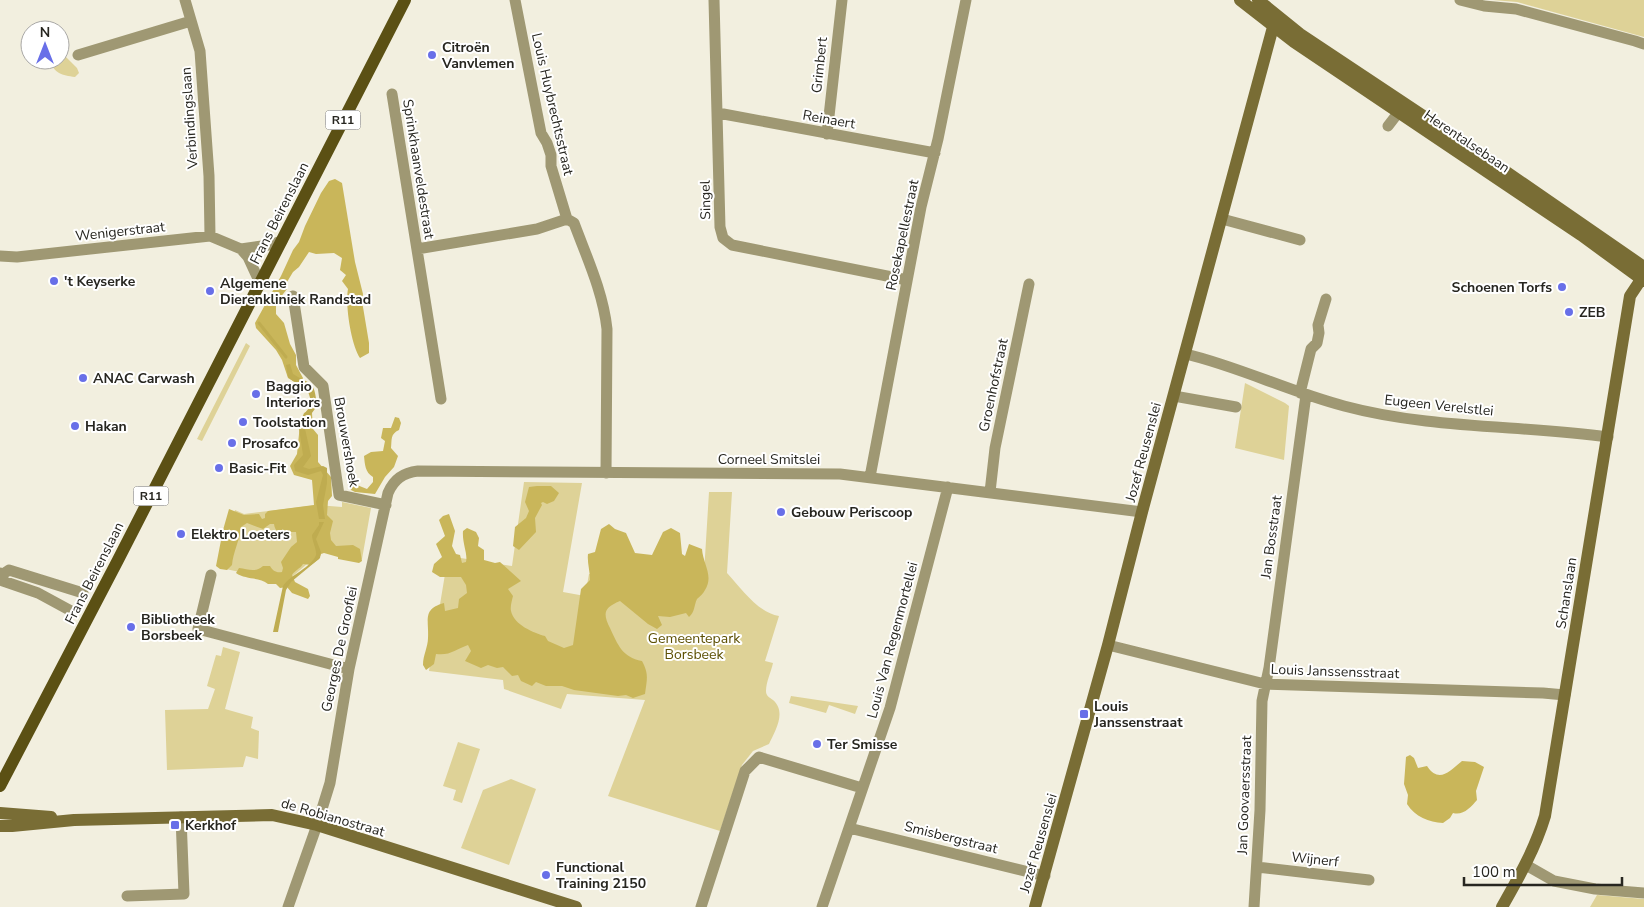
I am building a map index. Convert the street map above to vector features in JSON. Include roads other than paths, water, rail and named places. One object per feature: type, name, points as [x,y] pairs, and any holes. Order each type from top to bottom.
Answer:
[{"type":"main road","name":"Frans Beirenslaan","points":[[0,786],[405,0]]},
{"type":"street","name":"Verbindingslaan","points":[[185,0],[200,51],[209,176],[210,236]]},
{"type":"street","name":"Louis Huybrechtsstraat","points":[[515,0],[541,133],[551,155],[551,166],[567,219],[574,224],[602,300],[605,314],[607,329],[606,473]]},
{"type":"street","name":"Singel","points":[[714,0],[720,227],[723,238],[732,246],[907,280]]},
{"type":"street","name":"Grimbert","points":[[827,134],[842,0]]},
{"type":"street","name":"Rosekapellestraat","points":[[870,477],[921,207],[935,153],[966,0]]},
{"type":"street","name":"Herentalsebaan","points":[[1240,0],[1273,27],[1398,113],[1643,275]]},
{"type":"street","points":[[1460,0],[1484,6],[1516,9],[1644,44]]},
{"type":"street","points":[[1264,2],[1273,27],[1289,25]]},
{"type":"street","name":"Herentalsebaan","points":[[1264,2],[1289,25],[1643,275]]},
{"type":"street","points":[[78,55],[191,21]]},
{"type":"street","name":"Jozef Reusenslei","points":[[1035,907],[1108,645],[1273,27]]},
{"type":"street","name":"Sprinkhaanveldestraat","points":[[392,94],[441,398]]},
{"type":"street","name":"Reinaert","points":[[718,113],[935,153]]},
{"type":"street","points":[[1388,126],[1398,113]]},
{"type":"street","name":"Sprinkhaanveldestraat","points":[[417,249],[537,229],[567,219]]},
{"type":"street","points":[[1222,219],[1300,240]]},
{"type":"street","name":"Wenigerstraat","points":[[0,256],[17,257],[210,236],[241,249]]},
{"type":"street","points":[[241,249],[282,241]]},
{"type":"street","points":[[241,249],[248,256],[260,284]]},
{"type":"street","name":"Schanslaan","points":[[1502,907],[1526,865],[1537,840],[1544,816],[1630,296],[1643,275]]},
{"type":"street","name":"Groenhofstraat","points":[[990,492],[996,448],[1029,284]]},
{"type":"street","name":"Brouwershoek","points":[[292,296],[304,366],[323,386],[339,495],[386,505]]},
{"type":"street","name":"Jan Bosstraat","points":[[1265,684],[1269,668],[1303,394],[1311,348],[1317,342],[1318,324],[1326,299]]},
{"type":"street","name":"Eugeen Verelstlei","points":[[1186,354],[1213,361],[1303,394],[1344,406],[1405,419],[1608,437]]},
{"type":"street","points":[[1174,396],[1236,407]]},
{"type":"street","name":"Corneel Smitslei","points":[[395,481],[401,476],[418,471],[840,474],[1142,512]]},
{"type":"street","name":"Georges De Grooflei","points":[[288,907],[330,783],[349,669],[386,505],[391,487],[395,481]]},
{"type":"street","name":"Louis Van Regenmortellei","points":[[822,907],[890,708],[948,487]]},
{"type":"street","points":[[73,612],[38,593],[3,581],[1,573],[9,570],[83,593]]},
{"type":"street","points":[[211,575],[198,629],[349,669]]},
{"type":"street","name":"Louis Janssensstraat","points":[[1108,645],[1265,684],[1547,693],[1565,696]]},
{"type":"street","name":"Jan Goovaersstraat","points":[[1254,907],[1260,810],[1262,701],[1265,684]]},
{"type":"street","points":[[701,907],[745,771],[759,756],[862,788]]},
{"type":"street","name":"de Robianostraat","points":[[0,813],[74,820]]},
{"type":"street","name":"de Robianostraat","points":[[0,826],[74,820],[272,815],[317,825],[576,907]]},
{"type":"street","points":[[128,896],[184,894],[181,817]]},
{"type":"street","name":"Smisbergstraat","points":[[849,828],[1045,876]]},
{"type":"street","points":[[1526,865],[1554,881],[1595,889],[1644,893]]},
{"type":"street","name":"Wijnerf","points":[[1257,867],[1369,880]]},
{"type":"waterway","points":[[259,323],[286,357]]},
{"type":"place","name":"Citroën Vanvlemen","points":[[432,55]]},
{"type":"place","name":"'t Keyserke","points":[[54,281]]},
{"type":"place","name":"Schoenen Torfs","points":[[1562,287]]},
{"type":"place","name":"Algemene Dierenkliniek Randstad","points":[[210,291]]},
{"type":"place","name":"ZEB","points":[[1569,312]]},
{"type":"place","name":"ANAC Carwash","points":[[83,378]]},
{"type":"place","name":"Baggio Interiors","points":[[256,394]]},
{"type":"place","name":"Toolstation","points":[[243,422]]},
{"type":"place","name":"Hakan","points":[[75,426]]},
{"type":"place","name":"Prosafco","points":[[232,443]]},
{"type":"place","name":"Basic-Fit","points":[[219,468]]},
{"type":"place","name":"Gebouw Periscoop","points":[[781,512]]},
{"type":"place","name":"Elektro Loeters","points":[[181,534]]},
{"type":"place","name":"Bibliotheek Borsbeek","points":[[131,627]]},
{"type":"place","name":"Louis Janssenstraat","points":[[1084,714]]},
{"type":"place","name":"Ter Smisse","points":[[817,744]]},
{"type":"place","name":"Kerkhof","points":[[175,825]]},
{"type":"place","name":"Functional Training 2150","points":[[546,875]]},
{"type":"park label","name":"Gemeentepark Borsbeek","points":[[694,646]]}]
